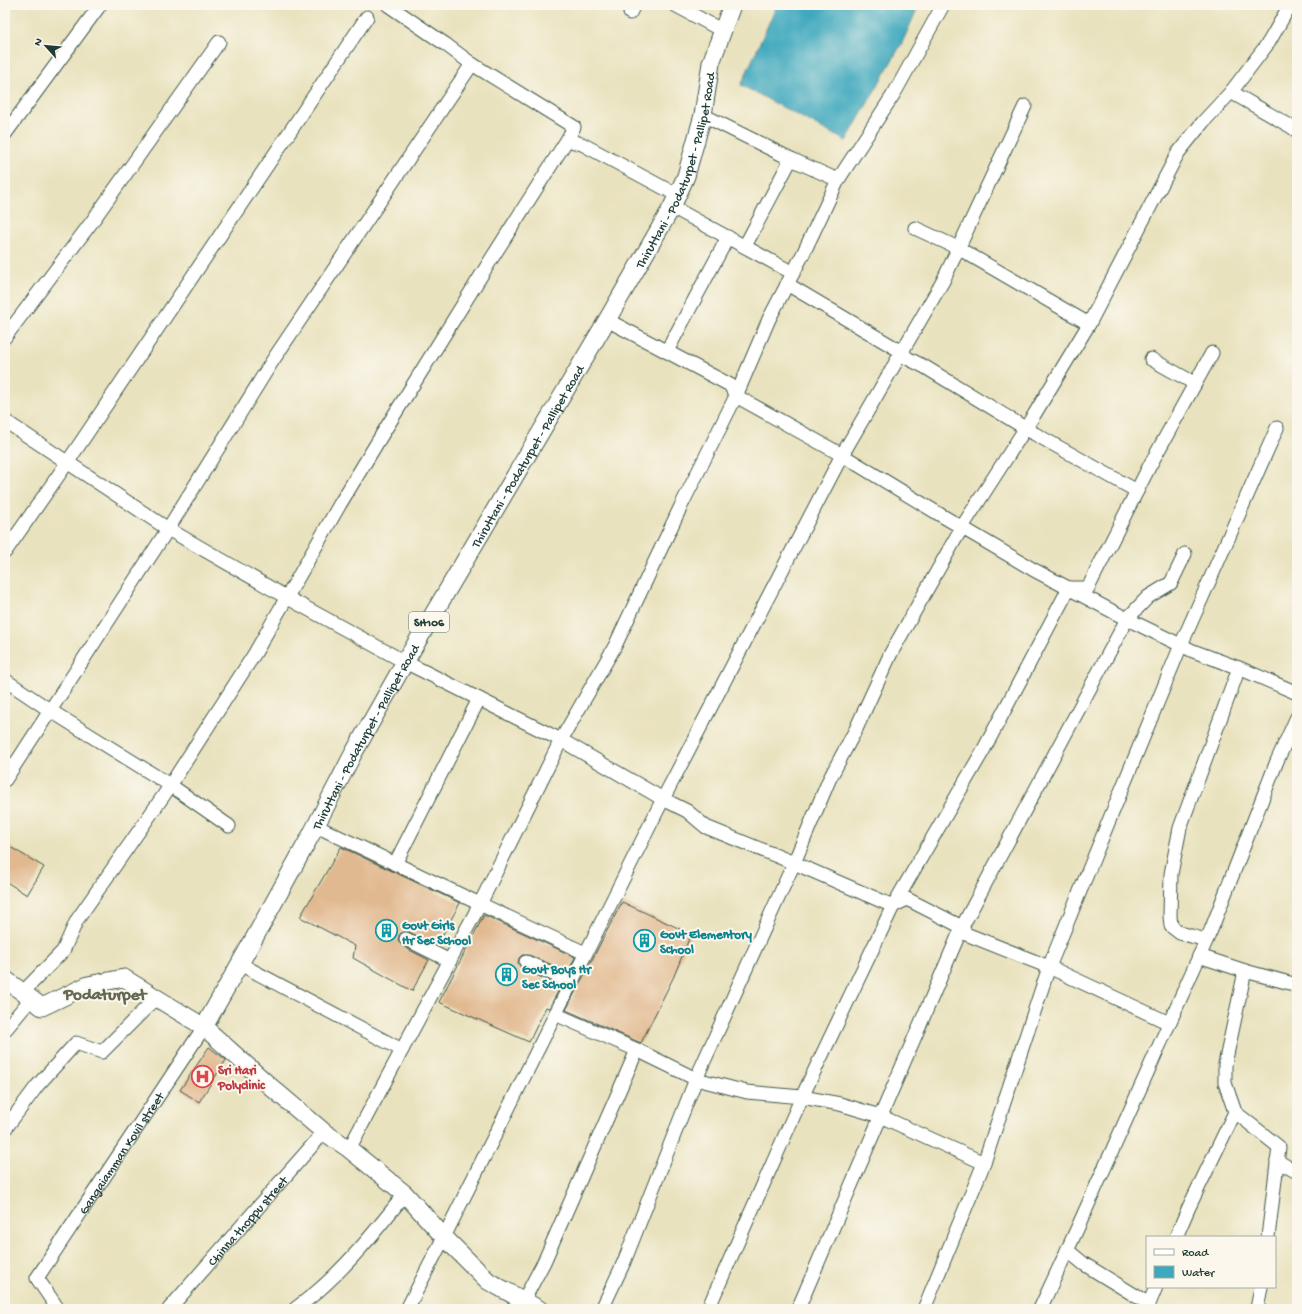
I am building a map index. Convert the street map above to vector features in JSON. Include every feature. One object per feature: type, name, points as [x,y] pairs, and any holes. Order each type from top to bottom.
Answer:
[{"type":"main road","name":"Thiruttani - Podaturpet - Pallipet Road","points":[[204,1027],[405,662],[607,320],[674,201],[686,176],[702,115],[711,63],[732,5]]},
{"type":"main road","points":[[5,979],[42,1007],[88,986],[124,978],[204,1027],[324,1132],[349,1149],[405,1194],[444,1237],[488,1280],[521,1305],[539,1309]]},
{"type":"street","points":[[5,134],[100,5]]},
{"type":"street","points":[[5,1030],[27,995],[63,951],[77,920],[170,785],[255,653],[383,434],[574,127],[472,64],[388,5]]},
{"type":"street","points":[[675,5],[723,32]]},
{"type":"street","points":[[349,1149],[480,904],[561,740],[615,646],[681,506],[736,396],[769,319],[838,180],[895,92],[943,5]]},
{"type":"street","points":[[602,1309],[624,1262],[696,1079],[794,863],[829,780],[856,728],[891,653],[962,527],[1089,324],[1178,153],[1203,122],[1231,92],[1269,42],[1290,5]]},
{"type":"street","points":[[5,552],[67,463],[367,17]]},
{"type":"street","points":[[5,336],[91,223],[219,42]]},
{"type":"street","points":[[5,780],[168,529],[273,360],[472,64]]},
{"type":"street","points":[[1231,92],[1297,131]]},
{"type":"street","points":[[407,1309],[663,799],[842,455],[943,280],[1025,106]]},
{"type":"street","points":[[702,115],[791,159],[838,180]]},
{"type":"street","points":[[567,140],[582,144],[629,170],[728,237],[746,246],[790,279],[902,352],[907,358],[925,367],[1025,428],[1136,491]]},
{"type":"street","points":[[746,246],[791,159]]},
{"type":"street","points":[[914,228],[958,248],[1089,324]]},
{"type":"street","points":[[667,351],[728,237]]},
{"type":"street","points":[[607,320],[730,385],[736,396],[842,455],[1034,570],[1127,620],[1193,651],[1239,668],[1297,693]]},
{"type":"street","points":[[1069,588],[1088,588],[1136,491],[1194,383],[1212,353]]},
{"type":"street","points":[[1151,359],[1194,383]]},
{"type":"street","points":[[5,421],[168,529],[286,598],[405,662],[561,740],[663,799],[687,811],[706,827],[893,906]]},
{"type":"street","points":[[924,1309],[984,1163],[1049,967],[1181,645],[1277,428]]},
{"type":"street","points":[[798,1309],[962,926],[1127,620],[1148,597],[1171,583],[1185,554]]},
{"type":"street","points":[[708,1309],[802,1098],[893,906],[984,749],[1069,588]]},
{"type":"street","points":[[1206,940],[1180,933],[1172,926],[1170,916],[1171,874],[1180,828],[1239,668]]},
{"type":"street","points":[[5,680],[51,711],[170,785],[229,826]]},
{"type":"street","points":[[395,864],[479,699]]},
{"type":"street","points":[[1040,1309],[1206,940],[1277,761],[1297,718]]},
{"type":"street","points":[[316,826],[586,954]]},
{"type":"street","points":[[893,906],[907,899],[962,926],[966,934],[1049,967],[1169,1022]]},
{"type":"street","points":[[406,939],[450,961]]},
{"type":"street","points":[[1199,956],[1245,971],[1297,985]]},
{"type":"street","points":[[526,962],[571,982]]},
{"type":"street","points":[[240,964],[402,1050]]},
{"type":"street","points":[[1245,971],[1225,1064],[1225,1083],[1236,1112],[1279,1147],[1268,1236]]},
{"type":"street","points":[[5,1129],[37,1086],[76,1043],[102,1052],[156,998]]},
{"type":"street","points":[[555,1014],[637,1050],[696,1079],[747,1092],[840,1104],[880,1116],[984,1163]]},
{"type":"street","name":"Gangaiamman Kovil street","points":[[58,1309],[37,1278],[204,1027]]},
{"type":"street","points":[[521,1305],[544,1262],[637,1050]]},
{"type":"street","points":[[1176,1236],[1189,1207],[1236,1112]]},
{"type":"street","name":"Chinna thoppu street","points":[[169,1309],[324,1132]]},
{"type":"street","points":[[1277,1161],[1297,1172]]},
{"type":"street","points":[[295,1309],[319,1291],[342,1268],[377,1229],[405,1194]]},
{"type":"street","points":[[1067,1250],[1084,1264],[1149,1307],[1156,1288]]},
{"type":"street","points":[[1257,1309],[1261,1288]]},
{"type":"water","points":[[777,5],[919,5],[902,43],[846,141],[741,85]]},
{"type":"building","points":[[5,844],[44,867],[27,895],[5,881]]},
{"type":"building","name":"Govt Girls Hr Sec School","points":[[341,847],[460,903],[437,945],[409,932],[402,932],[399,935],[398,940],[402,946],[429,960],[412,991],[353,958],[355,946],[300,917]]},
{"type":"building","name":"Govt Boys Hr Sec School","points":[[622,902],[691,934],[674,976],[641,1043],[566,1010]]},
{"type":"building","name":"Govt Boys Hr Sec School","points":[[484,915],[575,957],[568,972],[529,955],[522,955],[519,958],[518,963],[522,969],[561,986],[549,1008],[546,1007],[529,1042],[439,1002]]},
{"type":"building","points":[[209,1047],[226,1060],[199,1102],[180,1090]]},
{"type":"place","name":"Govt Girls Hr Sec School","points":[[386,931]]},
{"type":"place","name":"Govt Elementory School","points":[[645,940]]},
{"type":"place","name":"Govt Boys Hr Sec School","points":[[507,975]]},
{"type":"place","name":"Sri Hari Polyclinic","points":[[203,1076]]},
{"type":"district","name":"Podaturpet","points":[[105,993]]}]
